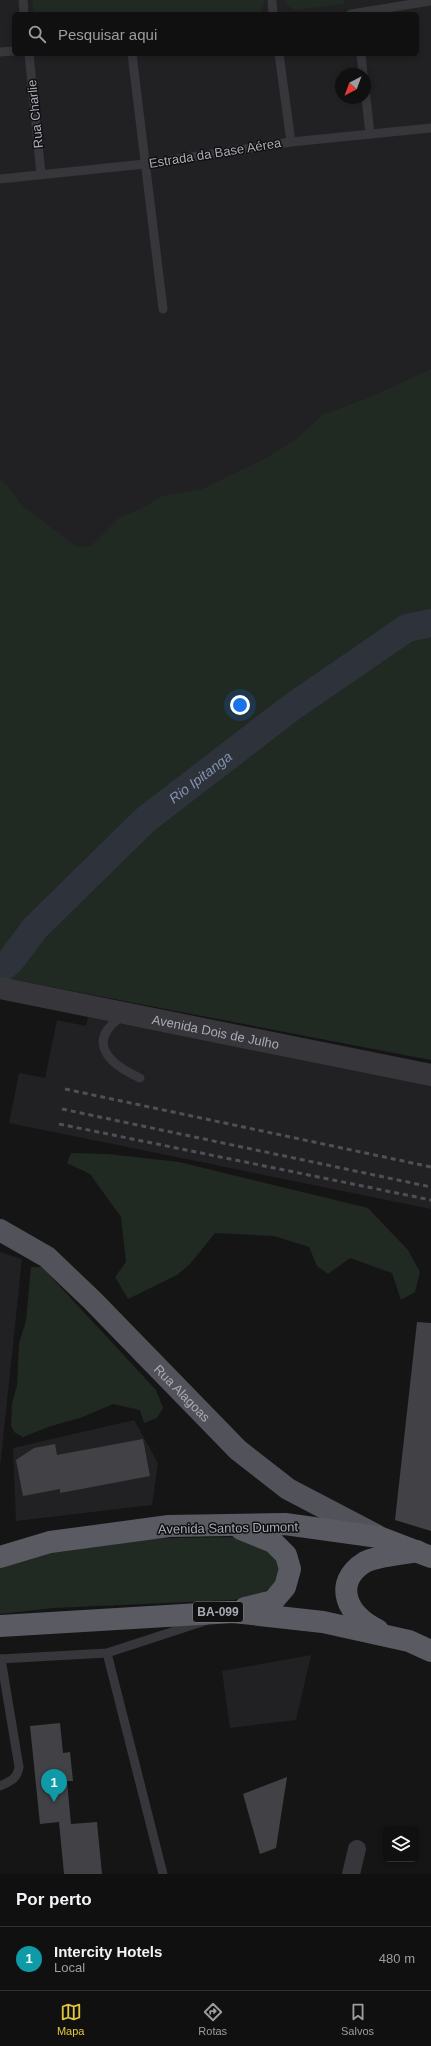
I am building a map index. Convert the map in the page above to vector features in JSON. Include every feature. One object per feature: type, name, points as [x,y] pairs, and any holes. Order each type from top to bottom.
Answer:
[{"type":"highway","name":"Avenida Santos Dumont","points":[[0,1557],[50,1542],[169,1526],[285,1524],[379,1536],[424,1554]]},
{"type":"highway","points":[[226,1526],[250,1532],[273,1542],[286,1555],[290,1569],[285,1587],[273,1601],[232,1612]]},
{"type":"highway","points":[[409,1641],[365,1625],[348,1605],[346,1590],[352,1574],[366,1562],[424,1554]]},
{"type":"highway","name":"BA-099","points":[[0,1626],[232,1612],[323,1622],[409,1641],[431,1651]]},
{"type":"main road","name":"Rua Alagoas","points":[[0,1230],[47,1257],[93,1301],[238,1450],[288,1490],[379,1536]]},
{"type":"street","name":"Avenida Dois de Julho","points":[[0,988],[126,1012],[431,1075]]},
{"type":"street","points":[[351,1874],[357,1849]]},
{"type":"lane","points":[[22,0],[24,12]]},
{"type":"lane","points":[[272,0],[273,12]]},
{"type":"lane","points":[[368,12],[431,1]]},
{"type":"lane","points":[[0,52],[12,51]]},
{"type":"lane","name":"Rua Charlie","points":[[29,56],[41,174]]},
{"type":"lane","points":[[132,56],[163,309]]},
{"type":"lane","points":[[279,56],[291,142]]},
{"type":"lane","points":[[361,56],[362,68]]},
{"type":"lane","points":[[367,104],[370,134]]},
{"type":"lane","name":"Estrada da Base Aérea","points":[[0,179],[145,164],[291,142],[431,128]]},
{"type":"lane","points":[[126,1012],[110,1024],[103,1035],[103,1047],[112,1061],[124,1071],[140,1078]]},
{"type":"lane","points":[[0,1786],[12,1780],[17,1775],[19,1767],[1,1659],[107,1653],[172,1633],[232,1612]]},
{"type":"lane","points":[[107,1653],[162,1874]]},
{"type":"shaded area","points":[[0,0],[431,0],[431,1060],[0,977]]},
{"type":"shaded area","points":[[32,0],[265,0],[261,12],[34,12]]},
{"type":"shaded area","points":[[285,0],[344,0],[344,4],[295,10],[287,5]]},
{"type":"shaded area","points":[[431,369],[431,1060],[0,977],[0,480],[5,483],[24,507],[77,547],[91,546],[120,517],[140,509],[162,496],[202,489],[264,459],[295,440],[322,415],[368,398]]},
{"type":"shaded area","points":[[88,1017],[431,1085],[431,1209],[9,1123],[19,1073],[45,1078],[57,1020],[86,1026]]},
{"type":"shaded area","points":[[71,1153],[108,1154],[179,1162],[368,1208],[408,1250],[420,1272],[415,1292],[401,1300],[392,1273],[350,1258],[328,1274],[317,1266],[309,1247],[274,1236],[215,1233],[190,1264],[177,1275],[128,1299],[115,1277],[126,1262],[121,1217],[90,1174],[67,1163]]},
{"type":"shaded area","points":[[0,1252],[22,1259],[0,1468]]},
{"type":"shaded area","points":[[31,1267],[42,1267],[156,1390],[163,1408],[157,1418],[144,1423],[140,1410],[113,1404],[80,1418],[51,1426],[23,1437],[14,1432],[11,1425],[12,1404],[17,1385],[19,1343],[26,1321]]},
{"type":"shaded area","points":[[134,1420],[158,1463],[152,1505],[16,1521],[13,1448]]},
{"type":"shaded area","points":[[241,1537],[265,1544],[282,1567],[276,1584],[262,1593],[234,1600],[53,1608],[0,1614],[0,1566],[78,1547],[104,1543],[155,1539]]},
{"type":"shaded area","points":[[311,1655],[296,1720],[230,1728],[222,1671]]},
{"type":"building","points":[[417,1322],[431,1323],[431,1531],[395,1520]]},
{"type":"building","points":[[143,1439],[150,1476],[60,1493],[60,1489],[23,1496],[16,1460],[34,1448],[55,1444],[57,1455]]},
{"type":"building","points":[[60,1723],[63,1753],[70,1752],[73,1781],[67,1781],[71,1824],[97,1822],[102,1874],[64,1874],[59,1822],[40,1824],[30,1726]]},
{"type":"building","points":[[287,1777],[276,1848],[260,1854],[243,1794]]},
{"type":"waterway","name":"Rio Ipitanga","points":[[0,970],[11,960],[35,928],[145,820],[292,707],[407,628],[431,623]]},
{"type":"railway","points":[[65,1089],[431,1167]]},
{"type":"railway","points":[[62,1109],[431,1187]]},
{"type":"railway","points":[[59,1124],[431,1200]]},
{"type":"place","name":"Intercity Hotels","points":[[54,1802]]}]
